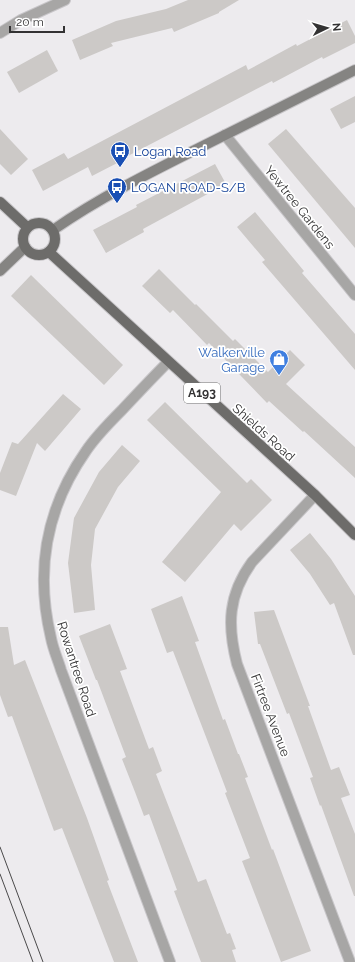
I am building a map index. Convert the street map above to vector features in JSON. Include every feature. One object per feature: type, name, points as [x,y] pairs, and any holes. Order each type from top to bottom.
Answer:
[{"type":"main road","points":[[0,202],[27,227]]},
{"type":"main road","points":[[40,222],[46,224],[53,230],[55,234],[55,242],[49,252],[42,255],[29,252],[25,247],[23,236],[27,227],[34,223],[40,222]]},
{"type":"main road","name":"Shields Road","points":[[49,252],[315,495],[355,535]]},
{"type":"street","points":[[0,33],[27,17],[65,0]]},
{"type":"street","points":[[53,230],[107,196],[149,173],[355,70]]},
{"type":"street","name":"Yewtree Gardens","points":[[225,135],[355,295]]},
{"type":"street","points":[[0,271],[25,247]]},
{"type":"street","name":"Rowantree Road","points":[[168,362],[101,432],[86,451],[70,476],[56,506],[46,541],[43,576],[46,610],[51,639],[61,670],[170,962]]},
{"type":"street","name":"Firtree Avenue","points":[[315,495],[244,572],[233,599],[230,612],[230,630],[237,664],[350,962]]},
{"type":"building","points":[[188,0],[239,0],[219,13],[174,32],[172,28],[111,43],[113,46],[80,60],[72,40],[116,21],[166,9]]},
{"type":"building","points":[[347,20],[355,36],[355,43],[323,59],[322,57],[273,83],[272,81],[92,176],[88,167],[43,191],[32,170],[64,153],[68,159],[246,65],[248,70],[296,44],[297,46]]},
{"type":"building","points":[[47,50],[58,71],[19,93],[7,72]]},
{"type":"building","points":[[355,96],[355,122],[341,129],[330,109]]},
{"type":"building","points":[[0,129],[28,159],[11,175],[0,164]]},
{"type":"building","points":[[286,129],[355,208],[355,248],[268,144]]},
{"type":"building","points":[[215,164],[226,184],[143,229],[144,232],[106,253],[93,230],[137,207],[136,205]]},
{"type":"building","points":[[255,212],[304,271],[302,273],[355,334],[355,370],[262,262],[265,260],[237,227]]},
{"type":"building","points":[[159,269],[233,341],[235,339],[268,372],[290,350],[305,365],[286,384],[355,447],[355,478],[269,401],[267,403],[209,343],[207,345],[173,310],[170,313],[142,286]]},
{"type":"building","points":[[31,275],[123,365],[104,385],[11,296]]},
{"type":"building","points":[[63,394],[81,409],[45,451],[37,443],[16,496],[0,490],[0,473],[12,442],[18,444]]},
{"type":"building","points":[[165,402],[247,483],[251,479],[272,500],[241,531],[234,524],[185,582],[162,562],[221,492],[147,420]]},
{"type":"building","points":[[122,445],[140,461],[118,487],[95,529],[91,565],[95,610],[74,613],[68,563],[74,518],[99,472]]},
{"type":"building","points":[[310,533],[331,559],[355,596],[355,655],[353,655],[334,603],[330,605],[310,574],[290,550]]},
{"type":"building","points":[[182,596],[199,641],[195,642],[223,720],[225,719],[248,777],[245,778],[311,951],[281,962],[242,861],[250,858],[225,793],[227,792],[173,651],[167,653],[151,609]]},
{"type":"building","points":[[274,610],[310,706],[308,706],[331,770],[339,767],[350,795],[341,798],[355,834],[355,896],[321,805],[320,806],[310,778],[313,777],[289,713],[287,714],[260,644],[258,644],[254,612]]},
{"type":"building","points":[[110,624],[127,669],[120,671],[149,749],[153,747],[162,771],[156,774],[198,882],[206,879],[227,934],[230,933],[236,949],[232,950],[236,962],[201,962],[174,891],[177,890],[149,814],[144,816],[122,759],[126,757],[79,636]]},
{"type":"building","points":[[0,627],[8,627],[14,665],[25,660],[87,818],[109,880],[107,881],[138,962],[114,962],[62,828],[54,831],[12,716],[8,717],[0,695]]},
{"type":"tram line","points":[[0,847],[43,962]]},
{"type":"tram line","points":[[0,874],[33,962]]},
{"type":"place","name":"Logan Road","points":[[120,168]]},
{"type":"place","name":"LOGAN ROAD-S/B","points":[[117,204]]},
{"type":"place","name":"Walkerville Garage","points":[[279,376]]}]
